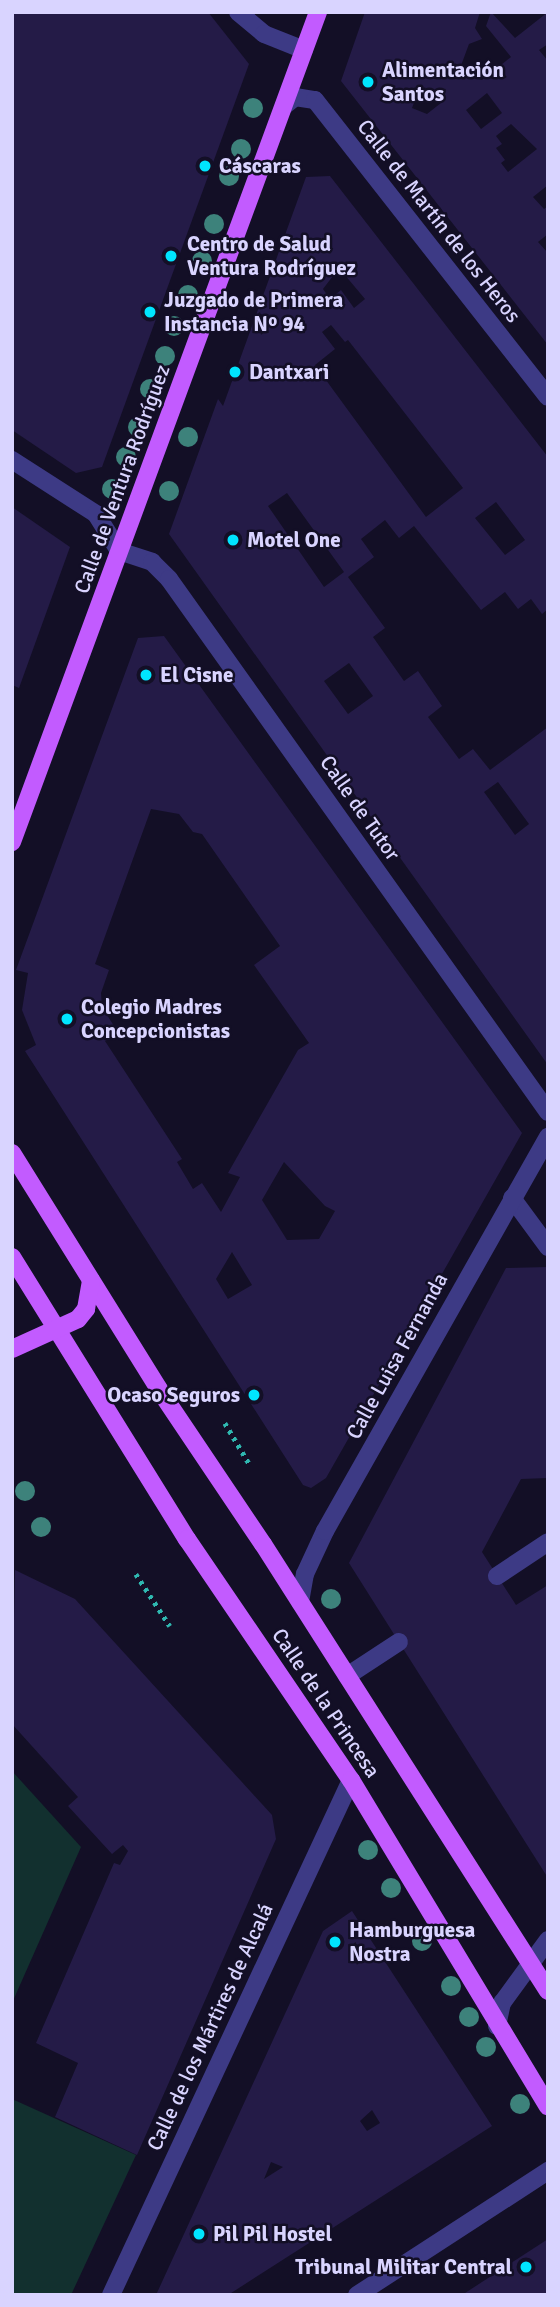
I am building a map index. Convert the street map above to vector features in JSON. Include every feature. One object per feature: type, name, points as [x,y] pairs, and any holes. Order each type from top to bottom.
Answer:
[{"type":"main road","name":"Calle de Ventura Rodríguez","points":[[12,842],[318,12]]},
{"type":"main road","name":"Calle de la Princesa","points":[[12,1153],[91,1280],[531,1960],[548,1991]]},
{"type":"main road","name":"Calle de la Princesa","points":[[12,1257],[187,1539],[351,1780],[497,2026],[548,2106]]},
{"type":"main road","points":[[12,1349],[59,1331],[86,1309],[91,1280]]},
{"type":"street","points":[[238,12],[264,34],[304,50]]},
{"type":"street","name":"Calle de Martín de los Heros","points":[[284,106],[295,97],[315,100],[548,397]]},
{"type":"street","points":[[12,460],[96,514],[119,551]]},
{"type":"street","name":"Calle de Tutor","points":[[119,551],[152,562],[169,579],[548,1112]]},
{"type":"street","name":"Calle Luisa Fernanda","points":[[300,1602],[305,1574],[325,1531],[548,1137]]},
{"type":"street","points":[[512,1198],[548,1247]]},
{"type":"street","points":[[497,1576],[548,1542]]},
{"type":"street","points":[[347,1676],[399,1642]]},
{"type":"street","name":"Calle de los Mártires de Alcalá","points":[[111,2295],[351,1780]]},
{"type":"street","points":[[497,2026],[502,2003],[548,1940]]},
{"type":"street","points":[[357,2295],[548,2171]]},
{"type":"path","points":[[225,1423],[250,1465]]},
{"type":"path","points":[[136,1574],[170,1626]]},
{"type":"green space","points":[[12,1771],[81,1847],[12,2003]]},
{"type":"green space","points":[[12,2099],[136,2155],[71,2295],[12,2295]]},
{"type":"building","points":[[12,12],[208,12],[249,64],[102,467],[76,473],[12,430]]},
{"type":"building","points":[[365,12],[480,12],[475,28],[482,39],[469,44],[459,71],[482,80],[511,57],[486,26],[491,12],[515,38],[548,12],[548,44],[539,50],[548,61],[548,185],[533,197],[544,209],[548,206],[548,234],[538,242],[548,253],[548,345],[341,81]],"holes":[[[419,90],[446,99],[427,114],[412,108]],[[487,93],[502,113],[481,129],[466,110]],[[511,124],[537,149],[508,172],[501,163],[505,160],[496,148],[502,144],[496,136]]]},
{"type":"building","points":[[330,176],[548,457],[548,609],[542,614],[531,599],[518,609],[505,592],[481,610],[414,526],[399,538],[385,520],[361,539],[374,557],[348,577],[385,628],[373,637],[404,681],[418,671],[442,706],[428,717],[459,759],[473,749],[490,770],[548,727],[548,1065],[169,534],[218,399],[223,406],[306,177]],"holes":[[[339,268],[365,299],[354,308],[341,290],[330,299],[323,289]],[[331,325],[345,342],[348,340],[463,488],[426,517],[315,365],[335,349],[322,332]],[[287,493],[344,572],[324,587],[268,506]],[[496,502],[525,540],[505,555],[475,518]],[[349,663],[373,696],[348,714],[324,681]],[[498,782],[529,824],[515,835],[484,792]]]},
{"type":"building","points":[[12,507],[70,547],[19,688],[12,685]]},
{"type":"building","points":[[164,636],[522,1133],[326,1478],[311,1488],[303,1485],[25,1051],[36,1045],[22,1010],[28,973],[16,970],[138,638]],"holes":[[[151,809],[179,814],[193,832],[202,834],[280,946],[254,965],[309,1043],[298,1050],[228,1173],[240,1177],[221,1212],[202,1183],[193,1189],[177,1162],[182,1159],[105,1041],[119,1034],[102,1007],[101,993],[109,970],[95,964]],[[284,1162],[325,1206],[335,1211],[319,1239],[287,1240],[262,1200]],[[232,1252],[252,1285],[228,1299],[216,1279]]]},
{"type":"building","points":[[548,1267],[548,1478],[521,1479],[482,1552],[516,1605],[548,1585],[548,1878],[349,1563],[506,1268]]},
{"type":"building","points":[[15,1570],[75,1599],[272,1815],[276,1839],[137,2155],[55,2117],[78,2063],[36,2043],[114,1863],[120,1865],[128,1851],[123,1845],[112,1854],[68,1806],[78,1797],[12,1724]]},
{"type":"building","points":[[352,1911],[492,2126],[228,2295],[156,2295],[323,1931]],"holes":[[[372,2110],[380,2123],[367,2131],[360,2121]],[[271,2162],[283,2167],[264,2179]]]},
{"type":"building","name":"Tribunal Militar Central","points":[[548,2239],[548,2295],[462,2295]]},
{"type":"place","name":"Alimentación Santos","points":[[368,82]]},
{"type":"place","name":"Cáscaras","points":[[205,166]]},
{"type":"place","name":"Centro de Salud Ventura Rodríguez","points":[[171,256]]},
{"type":"place","name":"Juzgado de Primera Instancia Nº 94","points":[[150,312]]},
{"type":"place","name":"Dantxari","points":[[235,372]]},
{"type":"place","name":"Motel One","points":[[233,540]]},
{"type":"place","name":"El Cisne","points":[[146,675]]},
{"type":"place","name":"Colegio Madres Concepcionistas","points":[[67,1019]]},
{"type":"place","name":"Ocaso Seguros","points":[[254,1395]]},
{"type":"place","name":"Hamburguesa Nostra","points":[[335,1942]]},
{"type":"place","name":"Pil Pil Hostel","points":[[199,2234]]},
{"type":"place","name":"Tribunal Militar Central","points":[[526,2267]]}]
